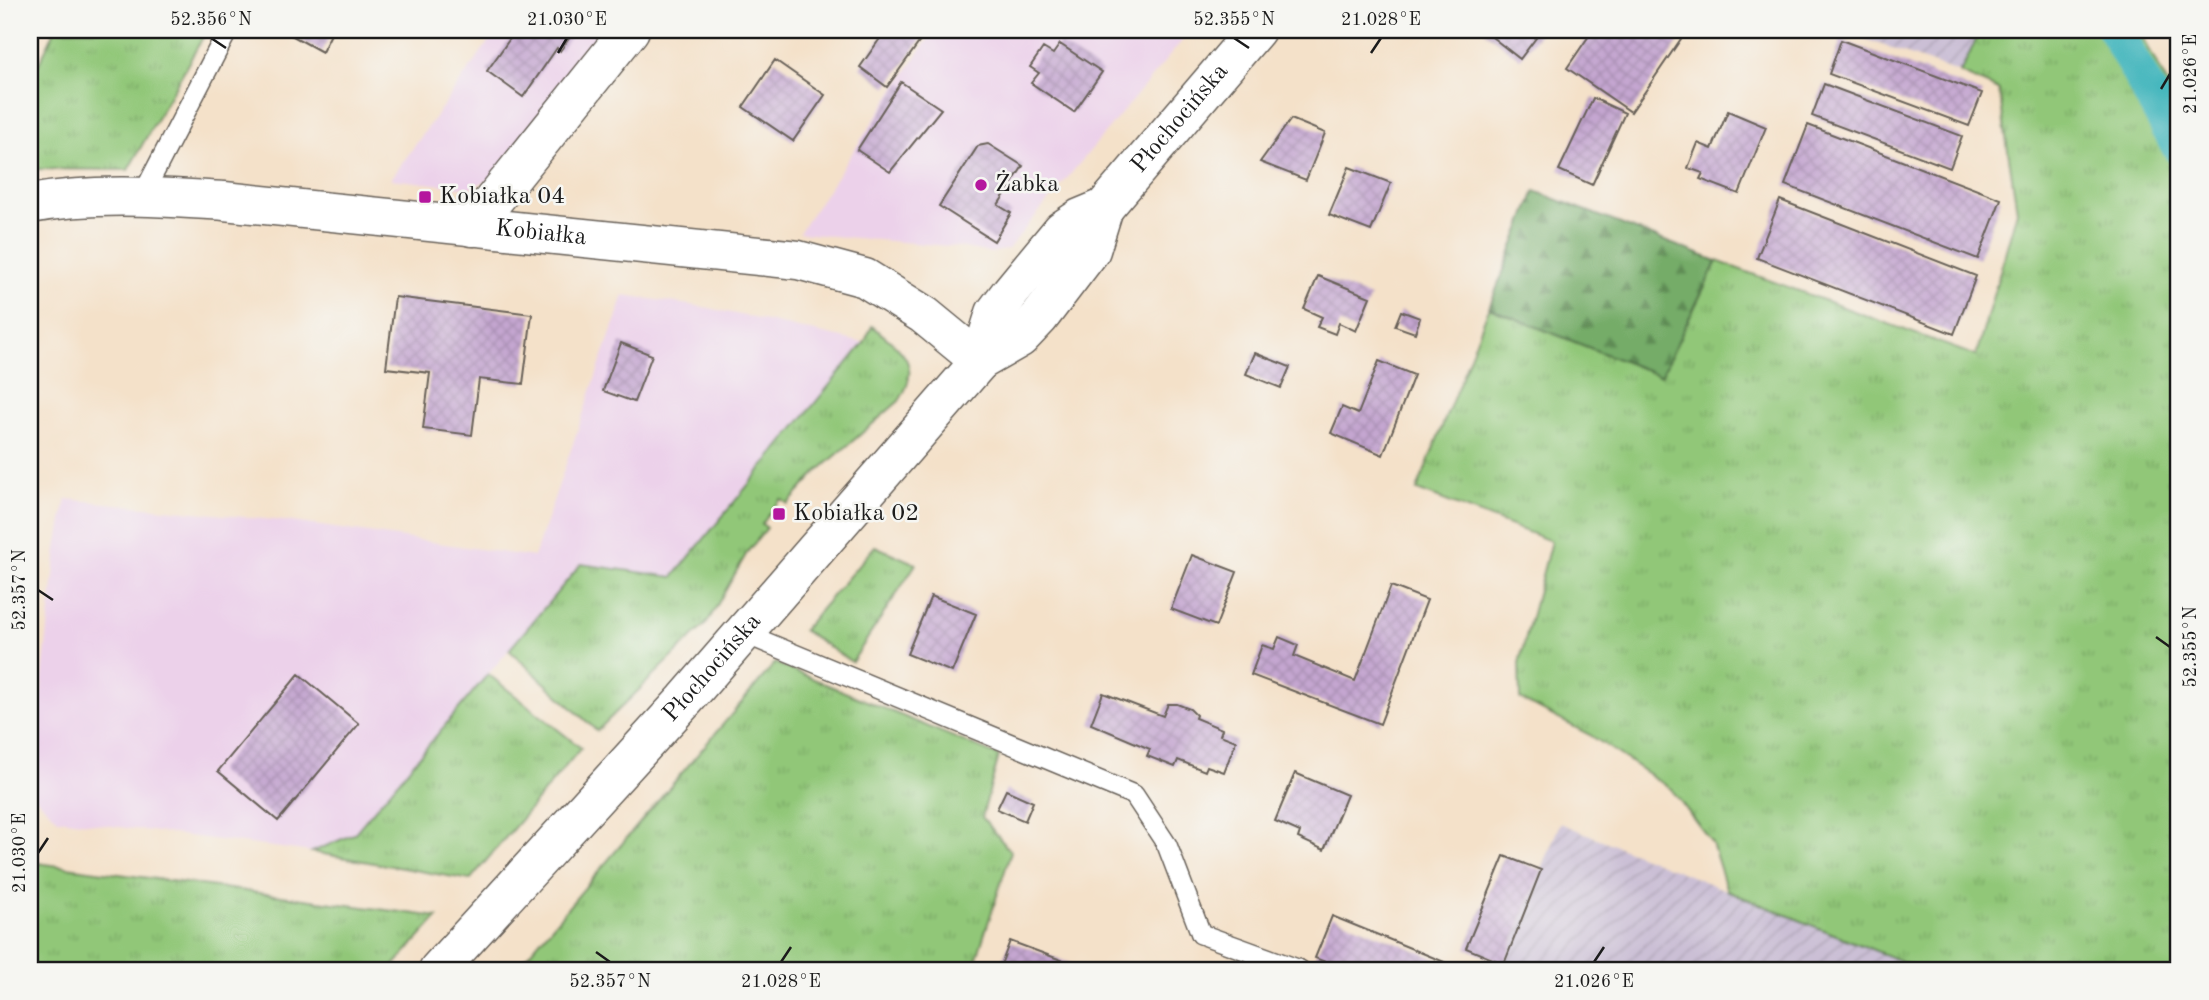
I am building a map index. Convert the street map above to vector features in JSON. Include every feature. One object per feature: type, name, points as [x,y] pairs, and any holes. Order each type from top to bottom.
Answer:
[{"type":"main road","points":[[472,227],[630,30]]},
{"type":"main road","name":"Płochocińska","points":[[438,970],[685,700],[741,632],[980,361],[1020,338],[1039,318],[1091,250],[1104,208],[1256,30]]},
{"type":"main road","name":"Kobiałka","points":[[30,204],[142,196],[225,201],[798,260],[834,267],[865,278],[901,299],[980,361]]},
{"type":"lane","points":[[142,196],[228,30]]},
{"type":"lane","points":[[741,632],[1134,794],[1167,845],[1201,934],[1300,970]]},
{"type":"shaded area","points":[[497,30],[608,30],[491,179],[469,188],[391,179]]},
{"type":"shaded area","points":[[934,30],[1191,30],[1008,249],[991,253],[959,247],[799,233]]},
{"type":"shaded area","points":[[1840,30],[1981,30],[1960,73]]},
{"type":"shaded area","points":[[624,295],[709,308],[864,343],[673,577],[581,564],[354,834],[312,852],[58,819],[30,792],[57,548],[66,499],[293,522],[534,557]]},
{"type":"shaded area","points":[[1560,823],[1923,970],[1502,970]]},
{"type":"green space","points":[[55,30],[207,30],[128,170],[30,169],[30,82]]},
{"type":"green space","points":[[1981,30],[2139,30],[2179,106],[2179,970],[1923,970],[1727,891],[1712,843],[1671,789],[1590,735],[1520,699],[1519,663],[1551,541],[1417,490],[1489,308],[1661,376],[1717,261],[1976,356],[2017,211],[1999,90],[1960,73]]},
{"type":"green space","points":[[1535,191],[1717,261],[1661,376],[1489,308]]},
{"type":"green space","points":[[872,326],[892,342],[909,367],[906,388],[899,401],[817,472],[788,504],[781,499],[762,524],[767,528],[748,551],[707,623],[597,731],[509,650],[581,564],[673,577],[864,343]]},
{"type":"green space","points":[[875,546],[916,564],[852,662],[803,630]]},
{"type":"green space","points":[[775,663],[999,756],[982,817],[1011,852],[973,970],[515,970]]},
{"type":"green space","points":[[488,674],[581,748],[470,880],[312,852],[354,834]]},
{"type":"green space","points":[[30,862],[438,917],[390,970],[30,970]]},
{"type":"building","points":[[282,30],[333,30],[322,52]]},
{"type":"building","points":[[516,30],[575,30],[560,51],[557,48],[523,97],[487,71]]},
{"type":"building","points":[[886,30],[928,30],[887,87],[860,67]]},
{"type":"building","points":[[1483,30],[1542,30],[1520,59]]},
{"type":"building","points":[[1593,30],[1687,30],[1631,112],[1567,68]]},
{"type":"building","points":[[1841,40],[1982,93],[1969,126],[1829,74]]},
{"type":"building","points":[[1060,44],[1102,72],[1074,112],[1031,83],[1039,73],[1030,67],[1043,48],[1053,54]]},
{"type":"building","points":[[775,60],[825,95],[793,141],[743,107]]},
{"type":"building","points":[[901,82],[941,109],[890,172],[857,150]]},
{"type":"building","points":[[1824,84],[1962,136],[1950,168],[1812,116]]},
{"type":"building","points":[[1593,98],[1625,113],[1592,185],[1559,170]]},
{"type":"building","points":[[1728,111],[1766,127],[1739,194],[1700,179],[1703,173],[1688,168],[1698,143],[1712,149]]},
{"type":"building","points":[[1291,119],[1325,133],[1306,180],[1260,162]]},
{"type":"building","points":[[1808,125],[2001,199],[1978,259],[1785,185]]},
{"type":"building","name":"Żabka","points":[[988,144],[1023,166],[998,205],[1011,213],[994,241],[939,206],[978,146]]},
{"type":"building","points":[[1349,167],[1391,183],[1371,231],[1329,215]]},
{"type":"building","points":[[1780,200],[1976,276],[1954,334],[1757,258]]},
{"type":"building","points":[[1318,276],[1370,297],[1356,331],[1339,323],[1335,334],[1317,327],[1322,317],[1304,309]]},
{"type":"building","points":[[395,297],[532,314],[523,384],[479,379],[472,435],[423,429],[430,373],[386,368]]},
{"type":"building","points":[[1401,311],[1420,318],[1415,333],[1395,326]]},
{"type":"building","points":[[621,343],[652,355],[634,402],[603,391]]},
{"type":"building","points":[[1255,353],[1290,367],[1281,388],[1246,374]]},
{"type":"building","points":[[1379,361],[1414,375],[1383,455],[1331,433],[1342,407],[1358,414]]},
{"type":"building","points":[[1192,555],[1237,572],[1216,626],[1171,609]]},
{"type":"building","points":[[1391,586],[1427,600],[1380,724],[1251,675],[1262,645],[1274,649],[1279,637],[1298,645],[1294,656],[1355,681]]},
{"type":"building","points":[[931,596],[976,614],[952,672],[907,654]]},
{"type":"building","points":[[299,674],[359,724],[278,821],[218,771]]},
{"type":"building","points":[[1103,693],[1163,716],[1168,704],[1177,704],[1190,709],[1196,715],[1195,718],[1222,729],[1220,735],[1236,741],[1224,772],[1207,766],[1205,771],[1178,760],[1175,767],[1147,756],[1150,749],[1091,724]]},
{"type":"building","points":[[1295,773],[1347,795],[1324,850],[1298,838],[1300,832],[1275,821]]},
{"type":"building","points":[[1006,790],[1033,802],[1025,821],[997,809]]},
{"type":"building","points":[[1504,856],[1541,870],[1504,964],[1466,948]]},
{"type":"building","points":[[1332,916],[1459,968],[1346,970],[1315,958]]},
{"type":"building","points":[[1010,941],[1088,970],[999,970]]},
{"type":"waterway","points":[[2115,30],[2179,147]]},
{"type":"place","name":"Żabka","points":[[981,185]]},
{"type":"place","name":"Kobiałka 04","points":[[425,197]]},
{"type":"place","name":"Kobiałka 02","points":[[779,514]]}]
